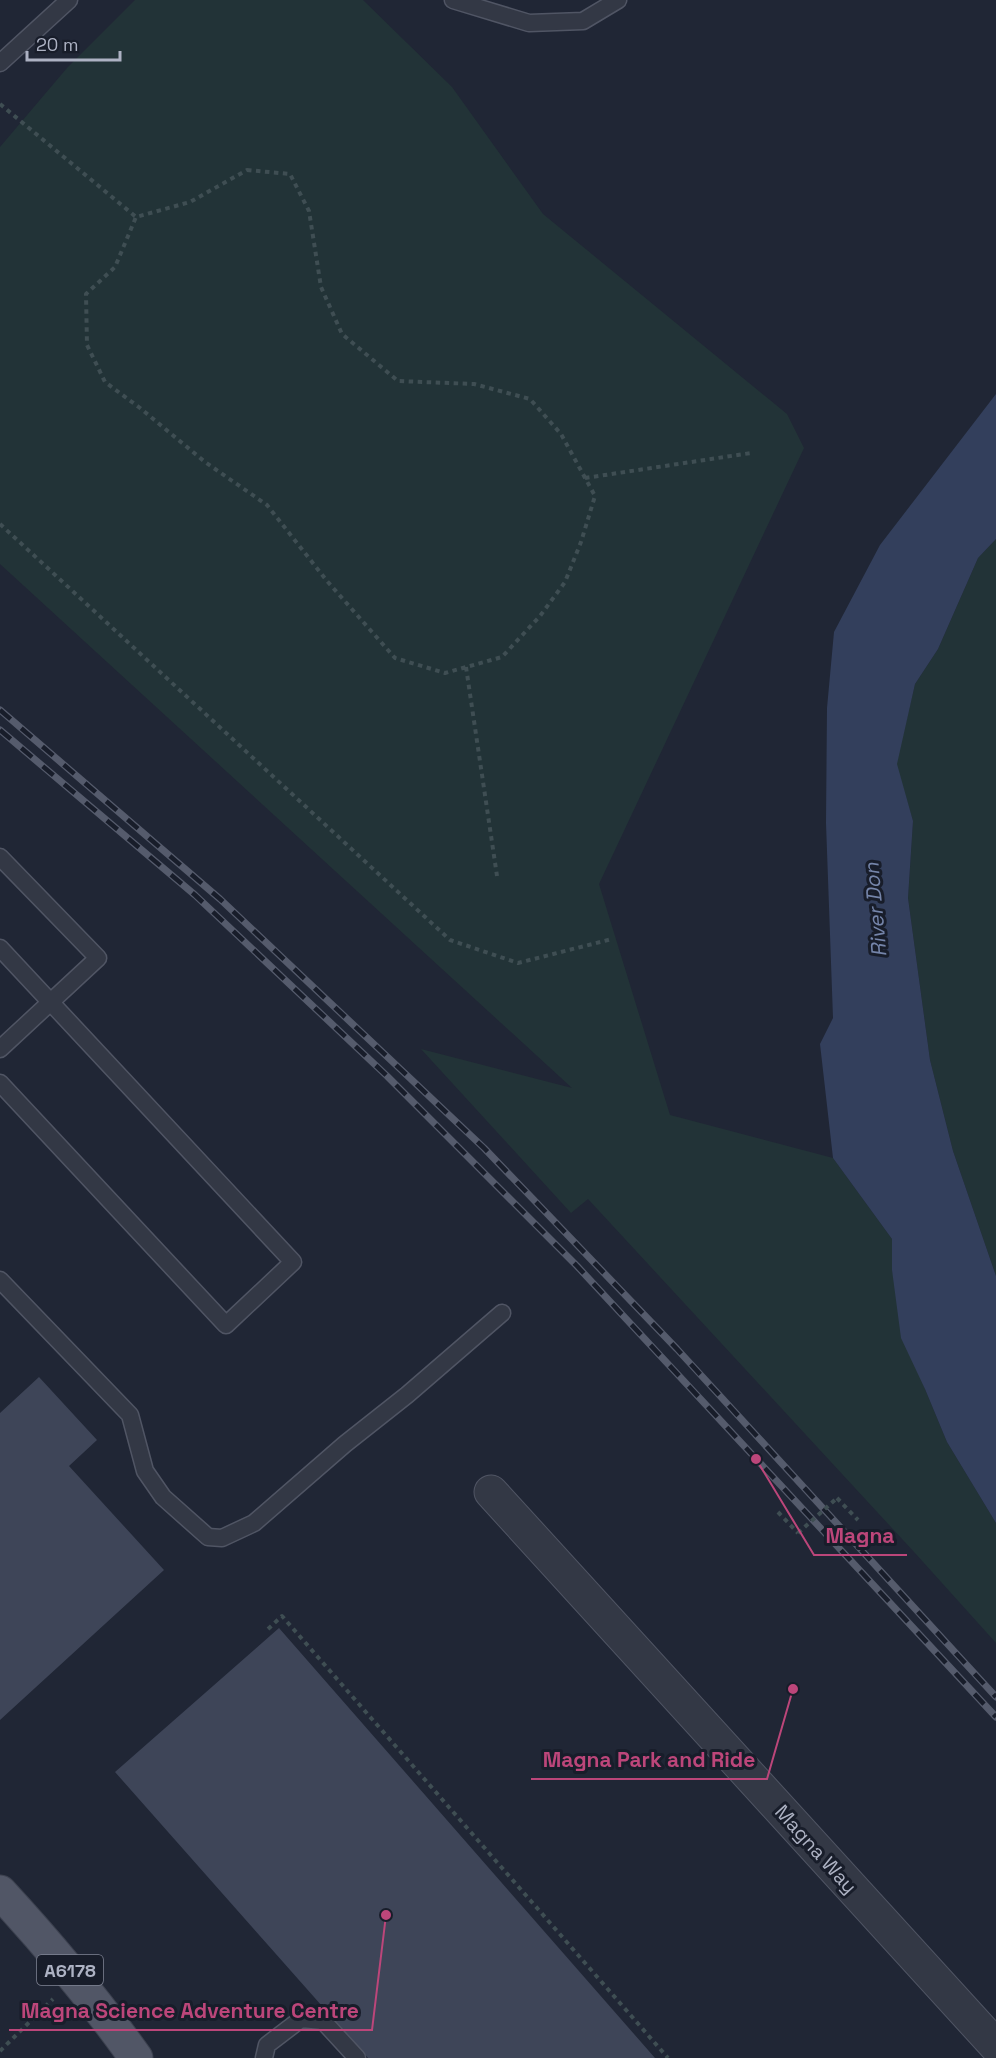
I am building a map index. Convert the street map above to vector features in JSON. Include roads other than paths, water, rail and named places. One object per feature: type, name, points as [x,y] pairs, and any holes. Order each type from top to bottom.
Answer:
[{"type":"main road","name":"A6178","points":[[0,1892],[102,2009],[136,2058]]},
{"type":"street","name":"Magna Way","points":[[491,1492],[996,2046]]},
{"type":"lane","points":[[0,63],[69,0]]},
{"type":"lane","points":[[453,0],[529,23],[583,21],[618,0]]},
{"type":"lane","points":[[0,857],[98,958],[0,1049]]},
{"type":"lane","points":[[0,948],[293,1262],[226,1324],[0,1083]]},
{"type":"lane","points":[[0,1280],[130,1415],[145,1471],[163,1497],[208,1537],[222,1538],[254,1523],[502,1313]]},
{"type":"lane","points":[[264,2058],[267,2045],[301,2019],[323,2021],[357,2058]]},
{"type":"water","name":"River Don","points":[[996,394],[996,539],[978,558],[938,649],[915,684],[897,764],[913,821],[908,898],[930,1060],[953,1151],[996,1276],[996,1523],[947,1442],[901,1338],[892,1270],[892,1239],[833,1158],[820,1044],[833,1018],[826,823],[827,708],[834,632],[880,545]]},
{"type":"railway","points":[[0,710],[220,899],[484,1148],[677,1349],[996,1697]]},
{"type":"railway","points":[[0,730],[195,895],[387,1076],[577,1266],[996,1717]]},
{"type":"place","name":"Magna","points":[[756,1459]]},
{"type":"place","name":"Magna Park and Ride","points":[[793,1689]]},
{"type":"place","name":"Magna Science Adventure Centre","points":[[386,1915]]}]
